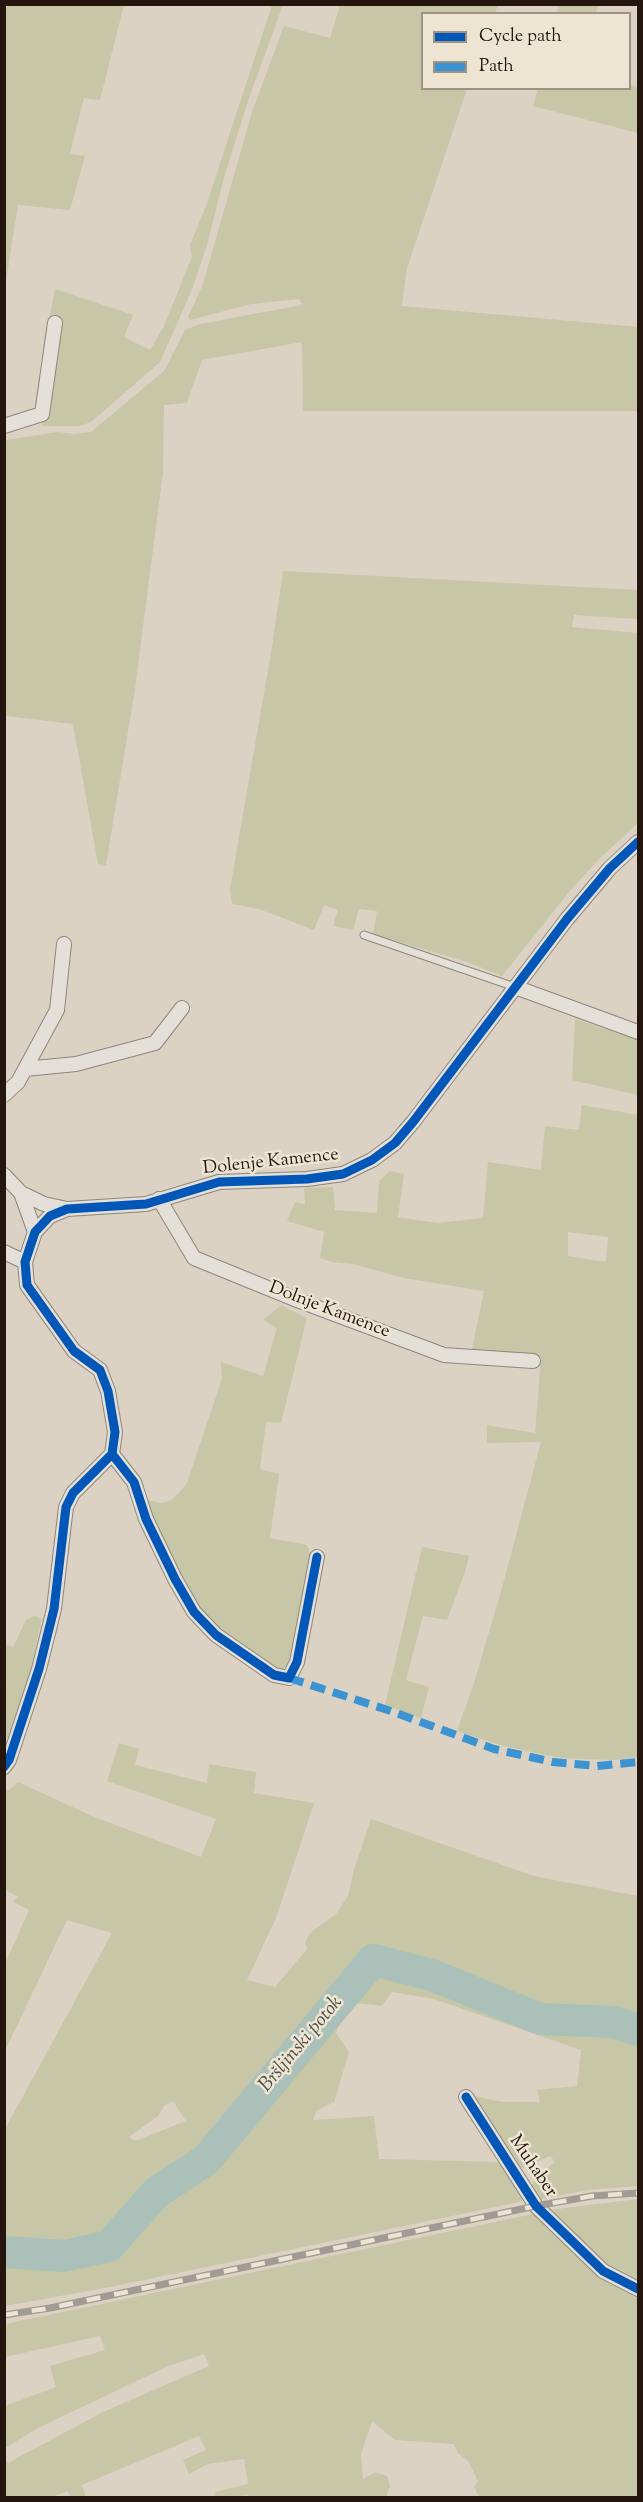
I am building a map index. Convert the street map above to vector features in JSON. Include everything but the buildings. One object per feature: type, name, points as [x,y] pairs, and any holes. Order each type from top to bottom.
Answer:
[{"type":"street","points":[[4,426],[42,414],[55,323]]},
{"type":"street","name":"Dolenje Kamence","points":[[35,1232],[50,1216],[67,1209],[146,1204],[219,1182],[307,1179],[343,1174],[372,1160],[395,1143],[413,1122],[567,919],[610,868],[639,842]]},
{"type":"street","points":[[4,1095],[18,1082],[57,1010],[64,944]]},
{"type":"street","points":[[515,987],[639,1032]]},
{"type":"street","points":[[25,1069],[76,1064],[155,1043],[182,1008]]},
{"type":"street","points":[[4,1175],[21,1193],[44,1204],[67,1209]]},
{"type":"street","points":[[4,1767],[9,1760],[39,1669],[54,1609],[66,1507],[73,1493],[112,1454],[115,1432],[108,1391],[100,1370],[74,1351],[36,1301],[27,1285],[25,1262],[35,1232],[21,1193]]},
{"type":"street","name":"Dolnje Kamence","points":[[159,1199],[194,1258],[297,1300],[444,1355],[533,1361]]},
{"type":"street","points":[[4,1252],[25,1262]]},
{"type":"street","points":[[112,1454],[134,1482],[146,1520],[175,1580],[194,1612],[216,1635],[274,1675],[288,1678],[297,1662],[317,1557]]},
{"type":"street","name":"Muhaber","points":[[466,2097],[536,2206],[603,2271],[639,2289]]},
{"type":"lane","points":[[364,935],[515,987]]},
{"type":"green space","points":[[5,4],[124,5],[100,100],[84,98],[70,154],[85,156],[70,210],[18,205],[5,287]]},
{"type":"green space","points":[[559,4],[598,5],[596,12],[557,12]]},
{"type":"green space","points":[[272,5],[283,5],[250,95],[225,174],[207,245],[191,292],[160,362],[91,422],[80,426],[43,426],[35,410],[41,401],[44,345],[55,289],[133,315],[124,337],[150,350],[163,328],[192,257],[190,245],[206,206]]},
{"type":"green space","points":[[340,5],[498,5],[495,12],[421,12],[421,90],[467,90],[407,268],[402,306],[638,327],[638,411],[303,411],[302,342],[202,360],[187,403],[164,405],[163,472],[135,689],[106,865],[98,864],[73,724],[5,716],[5,440],[58,432],[74,434],[91,432],[164,371],[185,330],[200,324],[302,305],[299,299],[251,304],[190,320],[188,317],[203,284],[252,112],[284,26],[330,38]]},
{"type":"green space","points":[[631,85],[638,87],[638,133],[533,106],[538,90],[631,90]]},
{"type":"green space","points":[[283,571],[638,590],[638,619],[574,615],[572,627],[638,633],[638,823],[598,860],[569,892],[502,976],[470,963],[373,934],[377,911],[359,909],[353,930],[333,926],[338,910],[324,905],[314,930],[259,909],[232,904],[230,889]]},
{"type":"green space","points":[[575,1019],[638,1040],[638,1095],[572,1080]]},
{"type":"green space","points":[[582,1105],[638,1115],[638,1757],[612,1760],[561,1758],[503,1746],[457,1731],[474,1683],[502,1588],[541,1442],[487,1443],[487,1425],[535,1433],[541,1358],[472,1349],[484,1291],[404,1278],[353,1264],[331,1262],[320,1258],[324,1232],[287,1221],[295,1202],[305,1204],[304,1188],[333,1187],[335,1210],[377,1213],[379,1181],[390,1171],[404,1174],[398,1217],[437,1223],[483,1218],[488,1162],[541,1170],[545,1126],[579,1130]],"holes":[[[568,1232],[608,1237],[606,1262],[568,1256]]]},
{"type":"green space","points":[[281,1305],[307,1318],[281,1423],[266,1422],[260,1469],[279,1474],[270,1538],[307,1545],[311,1556],[290,1663],[278,1672],[221,1632],[196,1608],[150,1520],[146,1500],[162,1503],[170,1501],[187,1483],[222,1379],[221,1362],[263,1376],[277,1328],[263,1320]]},
{"type":"green space","points":[[422,1547],[469,1556],[447,1620],[423,1616],[406,1680],[429,1687],[421,1718],[385,1705]]},
{"type":"green space","points":[[34,1616],[42,1619],[20,1706],[5,1743],[4,1689],[7,1682],[5,1680],[5,1644],[13,1647],[26,1620]]},
{"type":"green space","points":[[119,1743],[139,1749],[135,1765],[207,1783],[209,1764],[256,1772],[254,1793],[314,1803],[276,1918],[247,1980],[275,1987],[307,1949],[305,1942],[310,1933],[336,1914],[348,1896],[354,1869],[371,1819],[534,1876],[638,1896],[638,2186],[588,2190],[536,2200],[531,2187],[539,2174],[555,2162],[550,2156],[522,2168],[516,2163],[474,2096],[502,2102],[540,2102],[537,2090],[577,2086],[581,2050],[434,1999],[392,1992],[382,2006],[346,2002],[336,2033],[349,2052],[334,2102],[316,2111],[313,2120],[374,2116],[379,2159],[502,2162],[524,2198],[520,2202],[110,2287],[5,2306],[5,2129],[112,1933],[67,1920],[5,2051],[5,1964],[29,1910],[13,1902],[18,1897],[5,1890],[5,1790],[9,1790],[18,1782],[94,1817],[201,1857],[216,1819],[107,1781]],"holes":[[[173,2101],[186,2121],[135,2141],[129,2137],[158,2116],[164,2106]]]},
{"type":"green space","points":[[638,2199],[638,2497],[479,2497],[474,2487],[478,2481],[468,2461],[458,2453],[454,2444],[395,2440],[372,2421],[361,2454],[363,2479],[375,2472],[387,2476],[390,2486],[386,2497],[249,2498],[248,2494],[216,2497],[215,2492],[248,2484],[244,2459],[208,2464],[189,2474],[183,2460],[206,2450],[199,2436],[82,2485],[86,2497],[70,2497],[68,2491],[52,2497],[5,2497],[4,2456],[8,2463],[103,2412],[209,2366],[204,2354],[166,2367],[38,2428],[5,2448],[5,2406],[56,2387],[50,2366],[105,2350],[100,2336],[5,2357],[5,2324],[557,2209]]},
{"type":"waterway","name":"Bršljinski potok","points":[[4,2252],[64,2256],[109,2246],[157,2192],[206,2160],[373,1960],[432,1975],[540,2019],[614,2022],[638,2030]]},
{"type":"railway","points":[[4,2315],[50,2308],[536,2206],[592,2196],[638,2193]]},
{"type":"marked path","points":[[289,1678],[391,1711],[494,1749],[553,1762],[597,1766],[638,1762]]},
{"type":"cycle path","points":[[4,1767],[9,1760],[39,1669],[54,1609],[66,1507],[73,1493],[112,1454],[115,1432],[108,1391],[100,1370],[74,1351],[27,1285],[25,1262],[35,1232],[50,1216],[67,1209],[146,1204],[219,1182],[307,1179],[343,1174],[372,1160],[395,1143],[413,1122],[567,919],[610,868],[638,842]]},
{"type":"cycle path","points":[[112,1454],[134,1482],[146,1519],[194,1612],[216,1635],[274,1675],[289,1678],[297,1662],[317,1557]]},
{"type":"cycle path","points":[[466,2097],[536,2206],[603,2271],[638,2289]]}]
